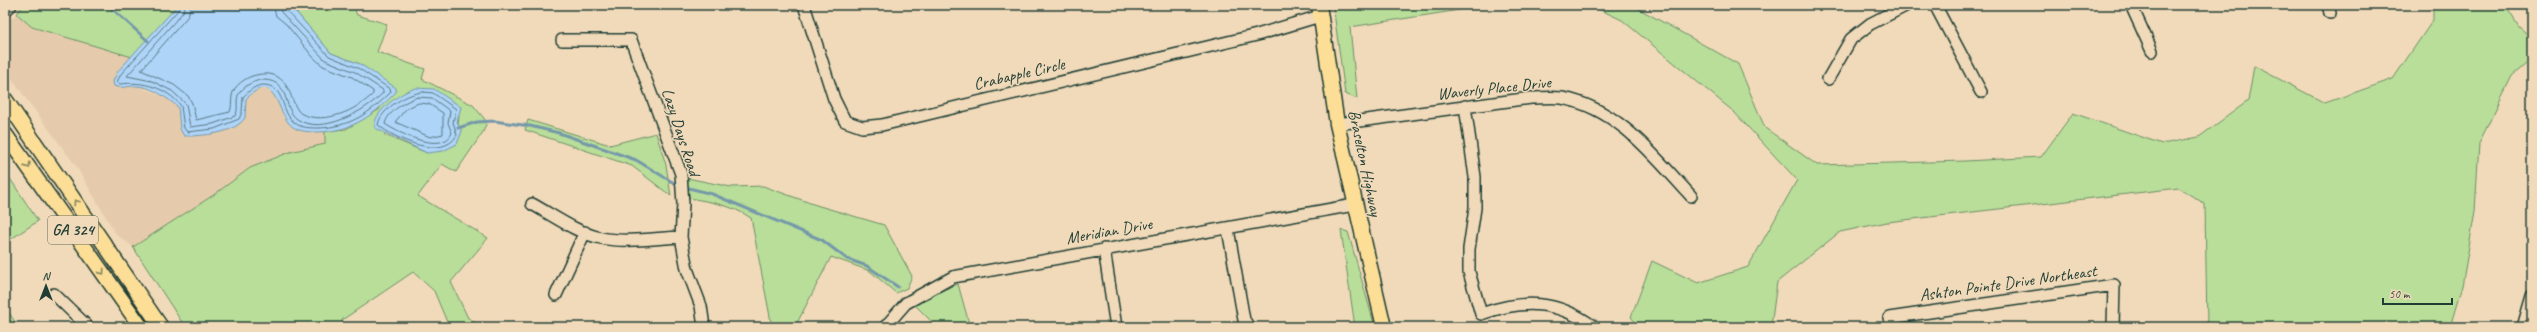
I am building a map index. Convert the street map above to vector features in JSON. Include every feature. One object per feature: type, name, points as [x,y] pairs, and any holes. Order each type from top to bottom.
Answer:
[{"type":"main road","name":"Braselton Highway","points":[[1319,10],[1337,124],[1354,205],[1384,327]]},
{"type":"main road","name":"GA 324","points":[[5,99],[162,327]]},
{"type":"main road","name":"GA 324","points":[[5,134],[141,327]]},
{"type":"street","points":[[5,11],[11,5]]},
{"type":"street","name":"Crabapple Circle","points":[[804,5],[834,99],[845,121],[862,127],[890,123],[1257,35],[1319,10]]},
{"type":"street","points":[[1828,79],[1851,39],[1870,24],[1907,5]]},
{"type":"street","points":[[1935,5],[1981,92]]},
{"type":"street","points":[[2131,5],[2152,51]]},
{"type":"street","name":"Lazy Days Road","points":[[562,40],[631,40],[681,174],[683,204],[681,237],[687,270],[701,306],[704,327]]},
{"type":"street","name":"Waverly Place Drive","points":[[1337,124],[1531,98],[1561,98],[1590,106],[1616,120],[1691,196]]},
{"type":"street","points":[[1465,106],[1475,177],[1475,208],[1469,249],[1469,272],[1481,314],[1518,304],[1540,304],[1560,308],[1578,315],[1594,327]]},
{"type":"street","points":[[532,204],[585,232],[618,240],[681,237]]},
{"type":"street","name":"Meridian Drive","points":[[885,327],[906,302],[953,277],[1104,249],[1228,229],[1354,205]]},
{"type":"street","points":[[1228,229],[1244,320],[1249,327]]},
{"type":"street","points":[[556,295],[585,232]]},
{"type":"street","points":[[1104,249],[1116,327]]},
{"type":"street","name":"Ashton Pointe Drive Northeast","points":[[1889,318],[2114,285],[2113,327]]},
{"type":"street","points":[[54,294],[88,327]]},
{"type":"street","points":[[2523,327],[2532,296]]},
{"type":"shaded area","points":[[17,14],[32,27],[132,57],[118,72],[119,88],[138,86],[167,98],[178,107],[180,129],[184,136],[215,133],[246,113],[246,99],[252,93],[260,89],[269,90],[278,99],[283,117],[308,132],[325,131],[325,144],[290,152],[250,168],[215,194],[133,247],[116,234],[76,166],[5,70],[5,23]]},
{"type":"green space","points":[[23,5],[178,5],[132,57],[32,27],[17,14]]},
{"type":"green space","points":[[286,5],[353,5],[357,15],[387,24],[377,52],[425,69],[422,79],[473,105],[487,122],[483,132],[456,172],[442,164],[418,196],[488,238],[451,282],[468,318],[482,327],[449,327],[434,291],[413,272],[342,320],[344,327],[185,327],[133,247],[215,194],[250,168],[290,152],[325,144],[325,131],[346,129],[380,109],[373,74],[360,64],[331,53],[297,13]],"holes":[[[408,90],[459,116],[458,125],[427,153],[385,135],[383,110]]]},
{"type":"green space","points":[[1333,5],[1492,5],[1350,27],[1357,99],[1345,94]]},
{"type":"green space","points":[[1590,5],[1632,5],[1738,64],[1765,128],[1817,165],[1965,161],[2041,157],[2073,113],[2162,144],[2199,137],[2248,101],[2254,66],[2325,103],[2393,79],[2433,20],[2433,5],[2505,5],[2519,27],[2532,38],[2532,59],[2512,76],[2479,143],[2475,212],[2462,286],[2450,327],[2207,327],[2205,204],[2179,188],[1887,222],[1840,232],[1777,282],[1771,327],[1639,327],[1631,317],[1652,261],[1698,283],[1748,267],[1797,180],[1734,112],[1622,20]]},
{"type":"green space","points":[[528,120],[610,145],[656,133],[666,165],[671,196],[632,166],[525,130]]},
{"type":"green space","points":[[5,171],[38,221],[5,243]]},
{"type":"green space","points":[[687,178],[731,187],[763,186],[816,205],[884,225],[912,276],[907,288],[896,293],[870,271],[831,257],[795,327],[772,327],[751,218],[729,207],[689,198]]},
{"type":"green space","points":[[1341,230],[1348,232],[1375,327],[1355,327]]},
{"type":"green space","points":[[958,284],[970,327],[937,327],[915,305],[933,294]]},
{"type":"green space","points":[[5,306],[18,327],[5,327]]},
{"type":"water","points":[[178,5],[286,5],[297,13],[331,53],[360,64],[396,88],[396,92],[379,108],[353,125],[331,131],[313,132],[302,131],[293,127],[287,121],[275,97],[270,91],[264,88],[256,91],[246,99],[245,118],[233,128],[208,135],[184,136],[180,129],[178,107],[164,96],[142,87],[117,87],[114,86],[113,81],[118,71]]},
{"type":"water","points":[[416,88],[434,89],[461,107],[457,122],[462,131],[457,144],[443,151],[427,153],[375,128],[375,122],[378,115],[389,103],[404,93]]},
{"type":"waterway","points":[[108,5],[148,41]]},
{"type":"waterway","points":[[458,128],[477,122],[494,121],[530,126],[559,133],[636,160],[674,183]]},
{"type":"waterway","points":[[689,188],[712,194],[822,240],[847,259],[867,266],[898,287]]}]
